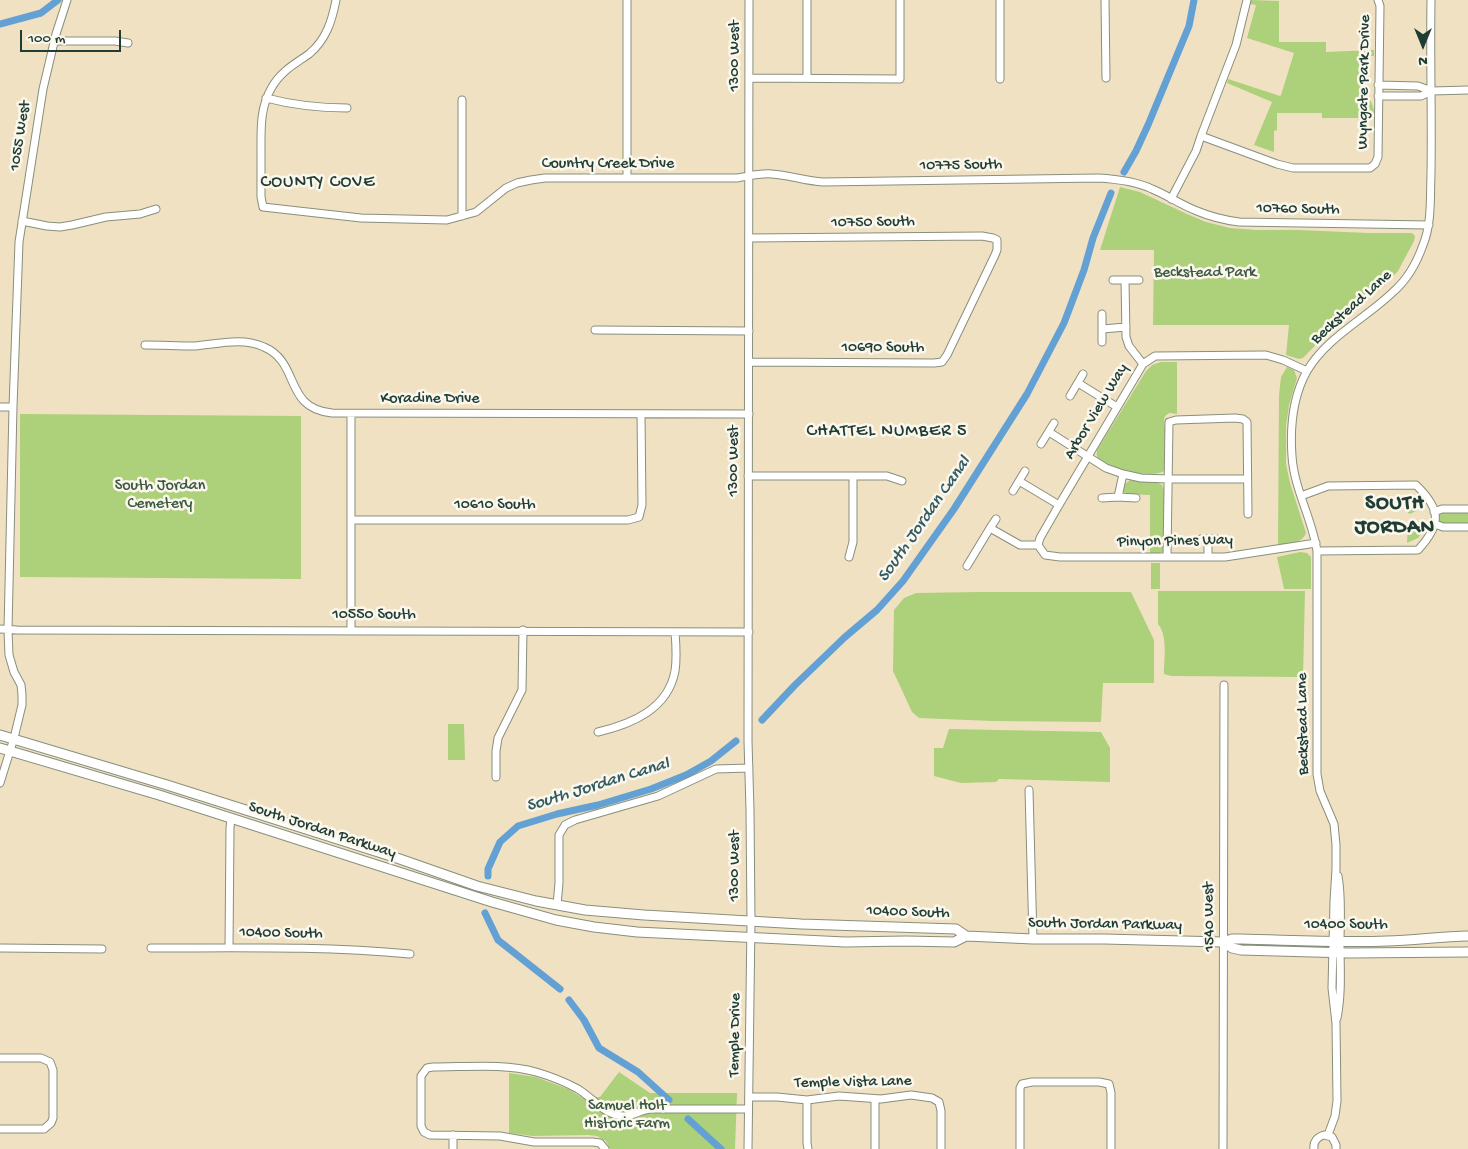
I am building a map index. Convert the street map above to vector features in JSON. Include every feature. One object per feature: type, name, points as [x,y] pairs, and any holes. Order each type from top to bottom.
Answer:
[{"type":"main road","name":"South Jordan Parkway","points":[[0,734],[394,857],[477,886],[520,898],[606,913]]},
{"type":"main road","name":"South Jordan Parkway","points":[[0,748],[158,795],[525,912],[594,927],[637,932]]},
{"type":"main road","points":[[158,795],[162,784]]},
{"type":"main road","name":"10400 South","points":[[606,913],[956,929],[966,936],[954,942],[827,942],[637,932]]},
{"type":"main road","name":"South Jordan Parkway","points":[[966,936],[1223,942],[1232,948],[1241,950]]},
{"type":"main road","name":"10400 South","points":[[1223,942],[1236,939],[1388,942],[1468,936]]},
{"type":"main road","name":"10400 South","points":[[1241,950],[1336,953],[1468,952]]},
{"type":"street","name":"1055 West","points":[[0,783],[22,705],[20,685],[8,652],[8,630],[16,292],[22,221],[43,89],[67,0]]},
{"type":"street","name":"Country Creek Drive","points":[[336,0],[330,24],[320,42],[307,55],[284,72],[271,88],[266,98],[261,115],[263,206],[361,218],[447,220],[476,212],[506,188],[531,180],[545,178],[737,178],[748,176]]},
{"type":"street","points":[[626,0],[627,178]]},
{"type":"street","name":"1300 West","points":[[749,0],[748,476],[750,921]]},
{"type":"street","points":[[807,0],[807,78]]},
{"type":"street","points":[[750,78],[900,79],[900,0]]},
{"type":"street","points":[[1000,0],[1000,79]]},
{"type":"street","points":[[1105,0],[1106,78]]},
{"type":"street","points":[[1171,198],[1196,151],[1236,45],[1247,0]]},
{"type":"street","name":"Wyngate Park Drive","points":[[1201,136],[1293,168],[1370,168],[1376,164],[1379,124],[1380,6],[1378,0]]},
{"type":"street","name":"Beckstead Lane","points":[[1314,1149],[1316,1139],[1328,1135],[1335,1116],[1337,1101],[1336,1023],[1340,1000],[1336,941],[1340,894],[1336,869],[1336,835],[1334,824],[1320,791],[1317,774],[1317,551],[1295,477],[1292,458],[1292,424],[1296,399],[1307,371],[1336,338],[1394,292],[1418,260],[1424,243],[1429,225],[1432,91],[1431,0]]},
{"type":"street","points":[[55,41],[115,41],[128,43]]},
{"type":"street","points":[[1378,86],[1418,86],[1432,91],[1468,90]]},
{"type":"street","points":[[1378,96],[1421,96],[1432,91]]},
{"type":"street","points":[[266,98],[305,107],[346,108]]},
{"type":"street","points":[[462,100],[462,216]]},
{"type":"street","name":"10775 South","points":[[748,176],[774,174],[823,182],[1111,179],[1142,185],[1171,198]]},
{"type":"street","name":"10760 South","points":[[1171,198],[1195,211],[1239,222],[1429,225]]},
{"type":"street","points":[[22,221],[60,227],[106,217],[140,214],[156,209]]},
{"type":"street","name":"10750 South","points":[[749,238],[982,236],[997,240]]},
{"type":"street","name":"10690 South","points":[[749,362],[942,362],[996,255],[997,240]]},
{"type":"street","points":[[1113,280],[1139,280]]},
{"type":"street","points":[[1125,280],[1126,337],[1143,364]]},
{"type":"street","points":[[1102,314],[1102,342]]},
{"type":"street","points":[[1102,329],[1126,328]]},
{"type":"street","points":[[595,330],[748,331]]},
{"type":"street","name":"Koradine Drive","points":[[145,345],[197,346],[219,343],[246,343],[264,346],[285,364],[297,394],[310,406],[324,412],[351,414],[749,414]]},
{"type":"street","name":"Arbor View Way","points":[[1038,546],[1040,538],[1087,456],[1143,364],[1155,356],[1266,355],[1283,360],[1307,371]]},
{"type":"street","points":[[1070,396],[1083,374]]},
{"type":"street","points":[[1078,384],[1117,407]]},
{"type":"street","points":[[0,407],[13,406]]},
{"type":"street","points":[[351,414],[351,630]]},
{"type":"street","name":"10610 South","points":[[351,520],[628,520],[638,517],[642,505],[641,414]]},
{"type":"street","points":[[1168,557],[1169,422],[1176,420],[1235,418],[1243,419],[1247,422],[1248,514]]},
{"type":"street","points":[[1041,444],[1054,423]]},
{"type":"street","points":[[1049,432],[1106,468],[1123,474],[1141,478],[1168,479],[1247,478]]},
{"type":"street","points":[[1013,491],[1025,471]]},
{"type":"street","points":[[1118,497],[1123,474]]},
{"type":"street","points":[[748,476],[887,476],[902,480]]},
{"type":"street","points":[[849,557],[853,542],[853,476]]},
{"type":"street","points":[[1019,481],[1059,505]]},
{"type":"street","points":[[1301,496],[1328,486],[1416,485],[1431,503],[1436,518],[1432,533],[1418,550],[1317,551]]},
{"type":"street","points":[[1102,498],[1136,498]]},
{"type":"street","points":[[1434,512],[1442,509],[1468,509]]},
{"type":"street","points":[[968,566],[996,519]]},
{"type":"street","points":[[1435,524],[1442,527],[1468,527]]},
{"type":"street","name":"Pinyon Pines Way","points":[[990,528],[1020,545],[1038,546],[1045,555],[1060,557],[1225,557],[1316,543]]},
{"type":"street","points":[[1208,539],[1208,557]]},
{"type":"street","name":"10550 South","points":[[0,629],[749,632]]},
{"type":"street","points":[[496,777],[498,738],[522,690],[523,630]]},
{"type":"street","points":[[598,732],[617,728],[636,720],[661,701],[672,682],[675,671],[676,632]]},
{"type":"street","name":"1540 West","points":[[1223,1149],[1224,685]]},
{"type":"street","points":[[557,905],[560,883],[559,834],[565,825],[575,820],[658,796],[716,770],[749,768]]},
{"type":"street","points":[[1030,790],[1033,939]]},
{"type":"street","points":[[229,948],[231,818]]},
{"type":"street","name":"Temple Drive","points":[[748,1149],[750,921]]},
{"type":"street","points":[[0,948],[102,949]]},
{"type":"street","name":"10400 South","points":[[151,948],[370,950],[410,954]]},
{"type":"street","points":[[0,1058],[41,1058],[47,1061],[52,1068],[53,1118],[47,1128],[40,1130],[0,1129]]},
{"type":"street","points":[[605,1149],[600,1143],[592,1142],[534,1142],[500,1136],[430,1135],[424,1132],[420,1122],[421,1080],[424,1070],[434,1067],[513,1068],[534,1071],[575,1088],[604,1109],[617,1115],[632,1115],[652,1108],[748,1109]]},
{"type":"street","points":[[1020,1149],[1020,1093],[1022,1084],[1032,1082],[1099,1082],[1109,1084],[1111,1093],[1111,1149]]},
{"type":"street","name":"Temple Vista Lane","points":[[748,1096],[807,1100],[839,1096],[875,1099],[911,1095],[929,1097],[936,1100],[941,1109],[941,1149]]},
{"type":"street","points":[[875,1099],[875,1149]]},
{"type":"street","points":[[807,1100],[808,1149]]},
{"type":"street","points":[[453,1135],[453,1149]]},
{"type":"street","points":[[1328,1135],[1335,1141],[1336,1149]]},
{"type":"green space","points":[[1251,0],[1279,1],[1279,42],[1326,42],[1326,52],[1374,50],[1374,56],[1366,56],[1366,68],[1362,84],[1369,86],[1369,95],[1374,113],[1367,113],[1367,118],[1322,118],[1322,113],[1277,113],[1277,130],[1274,131],[1274,152],[1254,145],[1272,102],[1227,83],[1228,79],[1280,96],[1294,53],[1247,38],[1256,5],[1250,4]]},
{"type":"green space","name":"Beckstead Park","points":[[1120,187],[1140,192],[1206,222],[1230,228],[1412,233],[1415,236],[1398,271],[1384,286],[1331,329],[1303,358],[1299,359],[1286,355],[1289,325],[1153,325],[1154,250],[1100,250]]},
{"type":"green space","points":[[1161,362],[1177,362],[1177,414],[1169,413],[1165,416],[1164,420],[1164,471],[1150,474],[1129,472],[1109,466],[1097,457],[1097,450],[1146,371],[1152,365]]},
{"type":"green space","points":[[1287,367],[1294,370],[1297,378],[1289,405],[1286,426],[1286,464],[1306,533],[1298,541],[1278,545],[1279,395],[1281,377]]},
{"type":"green space","name":"South Jordan Cemetery","points":[[20,414],[301,416],[301,579],[20,577]]},
{"type":"green space","points":[[1130,480],[1158,483],[1162,485],[1165,492],[1164,551],[1157,554],[1150,555],[1150,495],[1125,494],[1123,490],[1125,484]]},
{"type":"green space","points":[[1408,494],[1419,500],[1424,507],[1410,514],[1408,513]]},
{"type":"green space","points":[[1445,512],[1468,512],[1468,524],[1441,523],[1438,519],[1439,515]]},
{"type":"green space","points":[[1410,523],[1424,530],[1418,538],[1407,543],[1408,524]]},
{"type":"green space","points":[[1300,552],[1307,553],[1311,557],[1311,589],[1284,589],[1277,557]]},
{"type":"green space","points":[[1151,563],[1160,563],[1160,589],[1151,589]]},
{"type":"green space","points":[[1158,591],[1305,591],[1303,677],[1171,676],[1164,674],[1164,641],[1158,624]]},
{"type":"green space","points":[[1131,592],[1154,640],[1154,683],[1103,683],[1101,722],[919,718],[912,712],[893,671],[894,610],[904,598],[916,593]]},
{"type":"green space","points":[[448,724],[464,724],[465,760],[448,760]]},
{"type":"green space","points":[[949,729],[1101,732],[1110,748],[1110,782],[999,779],[996,782],[961,783],[934,776],[934,748],[943,748]]},
{"type":"green space","name":"Samuel Holt Historic Farm","points":[[619,1072],[650,1093],[737,1093],[735,1149],[610,1149],[606,1141],[597,1136],[533,1136],[509,1133],[509,1073],[536,1077],[568,1089],[583,1098],[600,1097]]},
{"type":"waterway","points":[[0,24],[41,13],[58,0]]},
{"type":"waterway","name":"South Jordan Canal","points":[[1124,172],[1148,125],[1189,26],[1194,0]]},
{"type":"waterway","name":"South Jordan Canal","points":[[762,720],[845,637],[877,610],[903,581],[954,509],[1027,394],[1064,323],[1084,270],[1093,238],[1111,193]]},
{"type":"waterway","name":"South Jordan Canal","points":[[488,876],[488,869],[500,842],[518,826],[651,789],[686,775],[711,761],[736,741]]},
{"type":"waterway","name":"South Jordan Canal","points":[[485,913],[498,940],[560,989]]},
{"type":"waterway","name":"South Jordan Canal","points":[[569,1000],[584,1020],[599,1048],[638,1072],[669,1100]]},
{"type":"waterway","name":"South Jordan Canal","points":[[688,1119],[721,1149]]},
{"type":"district","name":"COUNTY COVE","points":[[318,183]]},
{"type":"district","name":"CHATTEL NUMBER 5","points":[[887,432]]},
{"type":"district","name":"SOUTH JORDAN","points":[[1395,517]]}]
